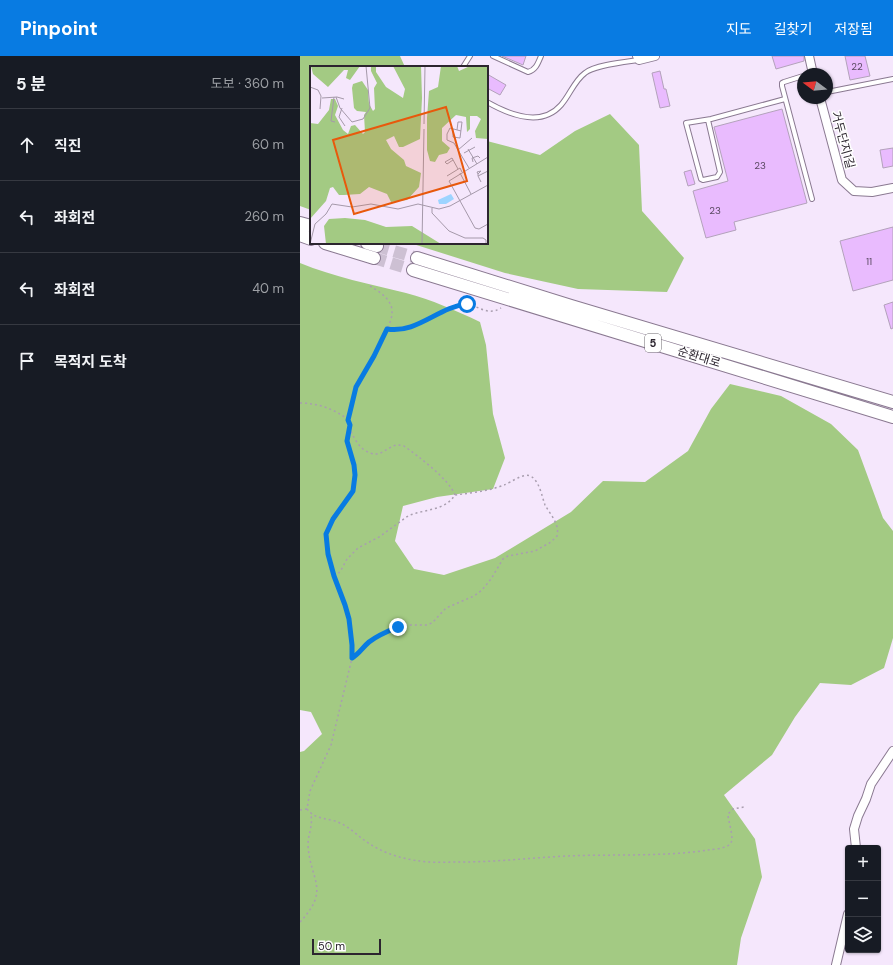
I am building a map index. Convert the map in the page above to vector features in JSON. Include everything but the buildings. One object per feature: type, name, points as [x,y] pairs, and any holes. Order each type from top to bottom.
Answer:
[{"type":"main road","points":[[300,222],[310,226]]},
{"type":"main road","points":[[300,235],[310,238]]},
{"type":"main road","points":[[328,244],[374,258]]},
{"type":"main road","name":"순환대로","points":[[417,258],[578,308],[893,402]]},
{"type":"main road","name":"순환대로","points":[[413,270],[893,416]]},
{"type":"street","points":[[638,58],[655,56]]},
{"type":"street","points":[[809,56],[812,68]]},
{"type":"street","name":"거두단지1길","points":[[822,104],[842,180],[854,191],[872,192],[893,188]]},
{"type":"street","points":[[856,845],[854,829],[858,816],[871,784],[893,751]]},
{"type":"street","points":[[836,965],[847,917]]},
{"type":"lane","points":[[464,66],[470,56]]},
{"type":"lane","points":[[493,56],[528,72],[533,71],[541,56]]},
{"type":"lane","points":[[488,103],[499,109],[521,116],[533,118],[543,116],[560,106],[585,73],[594,69],[638,58]]},
{"type":"lane","points":[[797,78],[782,83],[812,199]]},
{"type":"lane","points":[[833,91],[893,79]]},
{"type":"lane","points":[[708,120],[720,172],[717,177],[703,180],[701,179],[686,123],[708,120],[785,99]]},
{"type":"path","points":[[348,420],[356,387],[377,350],[391,317],[391,305],[389,300],[382,293],[370,286]]},
{"type":"path","points":[[387,329],[399,330],[409,328],[448,309],[460,305],[467,304],[488,312],[492,312],[503,306]]},
{"type":"path","points":[[300,403],[317,404],[339,413],[348,420],[355,439],[362,448],[372,453],[380,454],[393,445],[399,444],[404,446],[442,477],[454,490],[455,495],[452,500],[436,509],[408,516],[379,537],[358,548],[347,559],[340,572],[334,576]]},
{"type":"path","points":[[300,922],[313,907],[317,895],[315,877],[308,847],[308,836],[312,822],[311,815],[307,809],[310,791],[330,746],[352,658],[349,619],[334,576],[326,546],[326,534],[333,519],[351,496],[355,485],[354,465],[347,441],[350,425]]},
{"type":"path","points":[[352,658],[356,656],[371,640],[385,632],[406,625],[426,625],[432,623],[446,608],[474,596],[482,590],[491,579],[503,559],[508,556],[535,551],[551,542],[557,536],[557,526],[545,504],[536,481],[532,477],[522,476],[504,486],[455,495]]},
{"type":"path","points":[[311,815],[343,824],[372,845],[402,857],[422,862],[480,862],[567,856],[672,853],[721,848],[729,845],[732,841],[728,814],[733,809],[744,807]]},
{"type":"path","points":[[300,810],[307,809]]},
{"type":"green space","points":[[300,56],[400,56],[405,66],[310,66],[310,210],[300,206]]},
{"type":"green space","points":[[610,114],[639,145],[642,211],[684,258],[667,292],[578,289],[505,273],[413,244],[488,244],[488,141],[540,155],[575,131]]},
{"type":"green space","points":[[300,263],[339,276],[425,299],[480,322],[486,345],[493,414],[505,458],[493,489],[437,497],[403,506],[395,541],[414,569],[444,575],[495,558],[571,512],[603,481],[645,482],[688,451],[711,409],[730,384],[781,396],[831,424],[858,450],[883,518],[893,531],[893,638],[884,668],[851,685],[820,683],[795,717],[772,755],[724,795],[755,839],[762,877],[741,938],[737,965],[300,965],[300,752],[304,751],[322,734],[311,712],[300,710]]},
{"type":"tunnel","points":[[377,246],[417,258]]},
{"type":"tunnel","points":[[374,258],[413,270]]},
{"type":"route","points":[[398,627],[371,640],[356,656],[352,658],[349,619],[334,576],[326,546],[326,534],[328,528],[342,506],[351,496],[355,485],[354,465],[347,441],[350,425],[348,420],[351,405],[356,387],[380,345],[387,329],[399,330],[409,328],[448,309],[467,304]]}]
